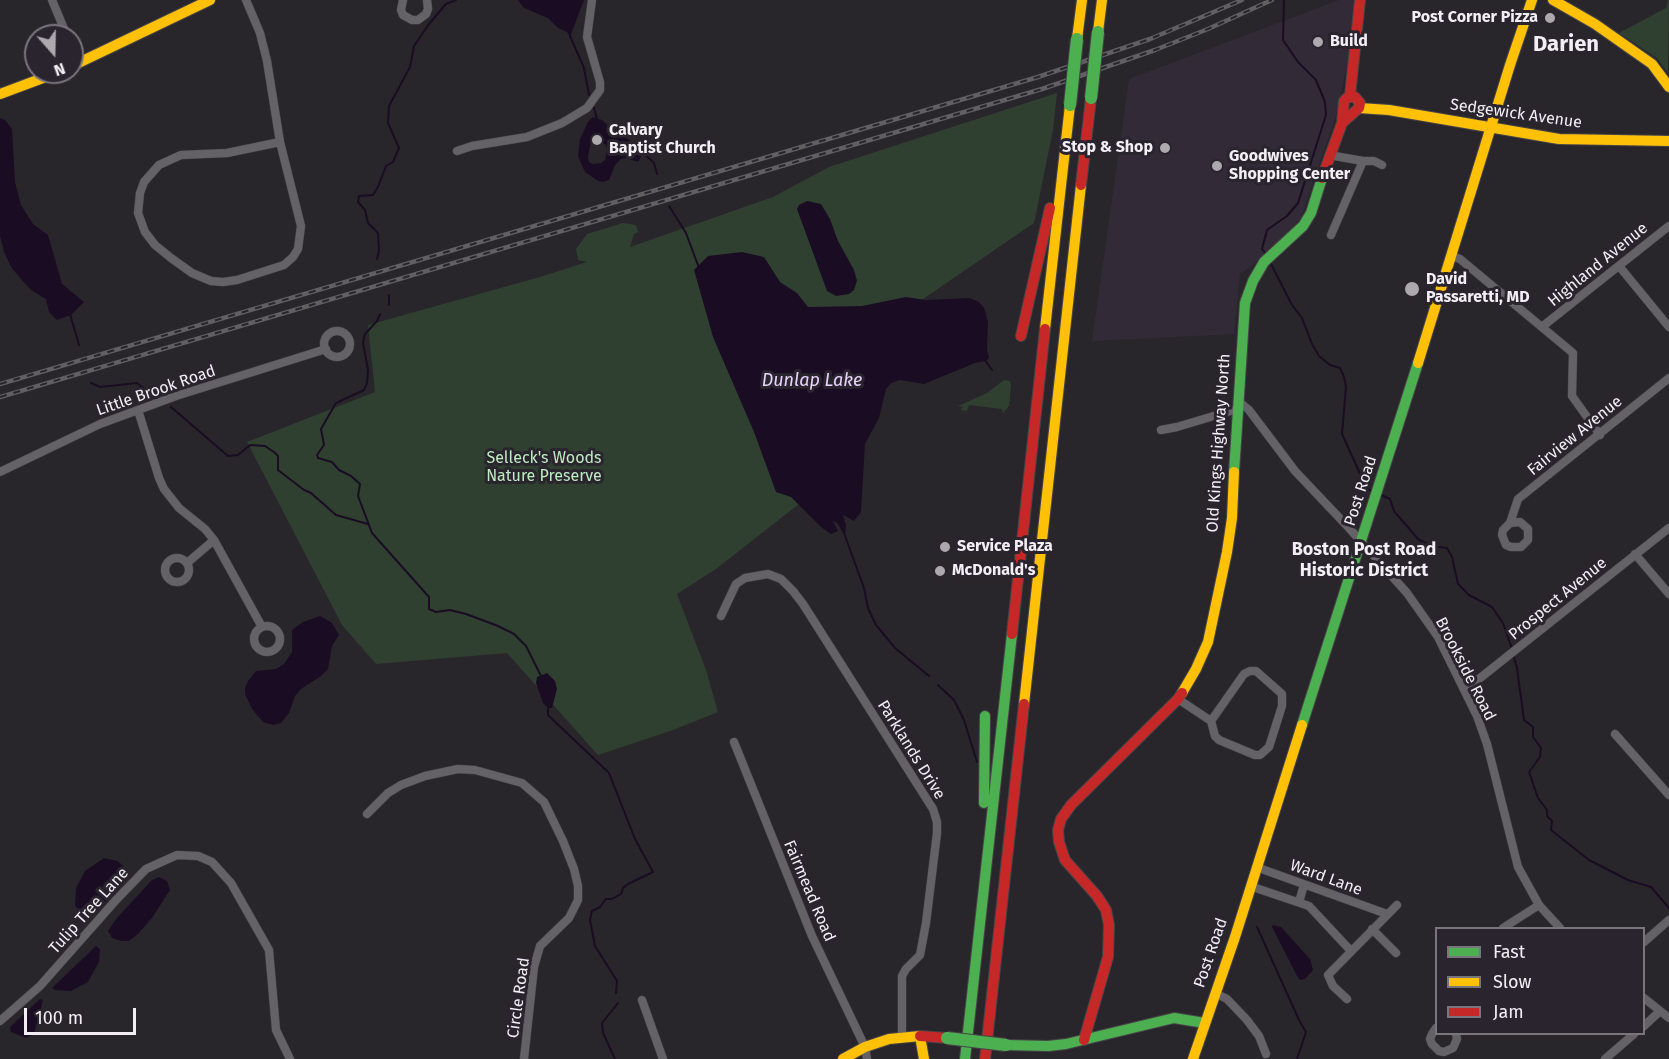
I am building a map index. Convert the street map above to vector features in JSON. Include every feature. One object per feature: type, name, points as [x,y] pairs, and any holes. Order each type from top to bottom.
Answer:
[{"type":"main road","points":[[84,61],[210,0]]},
{"type":"main road","points":[[966,1059],[1082,0]]},
{"type":"main road","points":[[985,1059],[1102,0]]},
{"type":"main road","points":[[1353,110],[1360,103],[1358,99],[1350,96],[1360,0]]},
{"type":"main road","name":"Post Road","points":[[1193,1059],[1235,937],[1381,484],[1532,0]]},
{"type":"main road","points":[[1553,0],[1595,24],[1652,64],[1669,87]]},
{"type":"main road","points":[[0,93],[25,84]]},
{"type":"main road","points":[[1021,336],[1070,109]]},
{"type":"main road","name":"Sedgewick Avenue","points":[[1353,110],[1389,110],[1559,139],[1669,141]]},
{"type":"main road","name":"Old Kings Highway North","points":[[1084,1040],[1108,957],[1109,925],[1106,910],[1097,896],[1065,860],[1058,830],[1071,805],[1178,699],[1196,669],[1208,642],[1232,518],[1245,303],[1253,281],[1264,262],[1304,226],[1311,213],[1329,155],[1342,123],[1353,110]]},
{"type":"main road","points":[[977,958],[985,800],[985,716]]},
{"type":"main road","points":[[843,1059],[866,1053],[902,1036],[947,1038],[1006,1045],[1048,1046],[1084,1040],[1174,1018],[1205,1023]]},
{"type":"main road","points":[[920,1036],[924,1059]]},
{"type":"street","points":[[52,0],[62,24]]},
{"type":"street","points":[[246,0],[260,33],[267,61],[280,142],[301,226],[298,249],[284,265],[237,280],[211,281],[192,273],[171,258],[145,232],[138,213],[140,193],[150,173],[159,165],[181,155],[227,153],[280,142]]},
{"type":"street","points":[[403,0],[401,10],[412,20],[418,20],[426,14],[427,0]]},
{"type":"street","points":[[457,151],[472,146],[527,137],[562,123],[587,108],[600,90],[587,37],[592,0]]},
{"type":"street","points":[[1329,155],[1374,161],[1383,165]]},
{"type":"street","points":[[1331,235],[1363,161]]},
{"type":"street","name":"Highland Avenue","points":[[1543,326],[1669,226]]},
{"type":"street","points":[[1452,256],[1460,259],[1573,353],[1572,396],[1600,435]]},
{"type":"street","points":[[1619,266],[1669,327]]},
{"type":"street","name":"Little Brook Road","points":[[0,472],[100,424],[326,349]]},
{"type":"street","name":"Fairview Avenue","points":[[1510,523],[1518,499],[1669,378]]},
{"type":"street","points":[[1161,430],[1177,427],[1238,405]]},
{"type":"street","name":"Brookside Road","points":[[1238,405],[1249,410],[1290,464],[1407,593],[1438,637],[1478,717],[1510,844],[1518,867],[1539,905],[1559,927]]},
{"type":"street","points":[[138,410],[164,489],[179,508],[205,529],[214,540],[262,627]]},
{"type":"street","name":"Prospect Avenue","points":[[1465,690],[1669,528]]},
{"type":"street","points":[[187,563],[214,540]]},
{"type":"street","points":[[1635,554],[1669,594]]},
{"type":"street","name":"Parklands Drive","points":[[721,615],[736,584],[745,578],[768,574],[781,579],[804,603],[933,810],[937,822],[937,833],[926,923],[920,954],[902,976],[902,1036]]},
{"type":"street","points":[[1178,699],[1211,721],[1219,740],[1260,755],[1269,747],[1282,706],[1282,694],[1256,671],[1250,671],[1244,674],[1211,721]]},
{"type":"street","points":[[1615,734],[1669,795]]},
{"type":"street","name":"Fairmead Road","points":[[734,742],[812,936],[866,1053]]},
{"type":"street","name":"Circle Road","points":[[367,814],[388,793],[400,785],[425,776],[458,770],[475,770],[510,778],[522,783],[544,802],[574,869],[578,900],[569,918],[540,946],[534,967],[524,1059]]},
{"type":"street","name":"Tulip Tree Lane","points":[[0,1021],[40,986],[146,869],[177,855],[198,856],[212,862],[231,883],[269,950],[276,1030],[290,1059]]},
{"type":"street","name":"Ward Lane","points":[[1256,867],[1386,915]]},
{"type":"street","points":[[1299,902],[1304,885]]},
{"type":"street","points":[[1250,886],[1309,906],[1351,951]]},
{"type":"street","points":[[1347,999],[1333,986],[1328,975],[1397,905]]},
{"type":"street","points":[[1505,927],[1539,905]]},
{"type":"street","points":[[1645,941],[1669,920]]},
{"type":"street","points":[[1372,929],[1396,953]]},
{"type":"street","points":[[1215,993],[1227,999],[1247,1020],[1259,1036],[1266,1054]]},
{"type":"street","points":[[1645,999],[1669,1018]]},
{"type":"street","points":[[642,1000],[663,1059]]},
{"type":"street","points":[[1645,1025],[1660,1011]]},
{"type":"street","points":[[1435,1031],[1430,1039],[1434,1048],[1444,1052],[1453,1048],[1457,1039],[1455,1035]]},
{"type":"street","points":[[1605,1059],[1633,1035]]},
{"type":"shaded area","name":"Goodwives Shopping Center","points":[[1339,0],[1355,2],[1351,47],[1336,116],[1301,217],[1286,236],[1240,274],[1234,334],[1092,341],[1129,79]]},
{"type":"green space","points":[[1668,0],[1668,73],[1657,58],[1619,33],[1666,8]]},
{"type":"green space","name":"Selleck's Woods Nature Preserve","points":[[1057,93],[1053,130],[1034,223],[828,364],[827,482],[716,569],[677,594],[706,670],[718,712],[598,755],[507,653],[376,664],[342,625],[247,442],[375,392],[368,325],[587,262],[578,260],[576,249],[587,234],[623,223],[636,225],[638,232],[634,234],[630,247],[773,197],[829,167]]},
{"type":"green space","points":[[1004,380],[1010,381],[1011,385],[1009,406],[1003,413],[1002,409],[969,405],[967,411],[961,410],[964,407],[958,406],[987,393]]},
{"type":"water","points":[[518,0],[584,0],[570,37],[567,32],[558,28],[548,18],[524,8]]},
{"type":"water","points":[[593,117],[602,120],[615,132],[637,144],[643,153],[638,162],[626,158],[621,159],[615,165],[609,180],[603,182],[585,172],[578,156],[580,139]],"holes":[[[595,138],[606,145],[605,160],[601,163],[589,162],[591,141]]]},
{"type":"water","points":[[0,118],[5,120],[12,129],[15,182],[21,205],[33,224],[48,235],[62,284],[84,302],[71,315],[57,320],[49,312],[46,299],[31,290],[20,278],[11,267],[4,252],[0,236]]},
{"type":"water","points":[[807,201],[821,204],[854,270],[857,281],[854,290],[849,294],[836,296],[827,291],[797,209],[799,205]]},
{"type":"water","name":"Dunlap Lake","points":[[742,252],[764,257],[780,282],[797,293],[808,307],[862,306],[906,297],[925,300],[970,298],[979,302],[984,308],[988,322],[989,358],[986,361],[975,363],[924,384],[900,380],[891,383],[886,389],[879,418],[865,444],[861,512],[854,521],[843,515],[846,525],[845,536],[837,523],[833,521],[838,531],[831,534],[791,497],[776,492],[754,432],[713,337],[694,270],[708,256]]},
{"type":"water","points":[[320,616],[332,623],[339,635],[332,646],[328,669],[301,689],[295,696],[289,713],[281,723],[273,725],[263,722],[252,709],[245,694],[248,681],[256,671],[276,669],[284,664],[292,652],[292,630],[303,622]]},
{"type":"water","points":[[547,673],[555,681],[557,689],[552,708],[548,708],[543,703],[536,683],[537,677]]},
{"type":"water","points":[[104,858],[118,861],[125,868],[126,873],[112,895],[89,918],[75,906],[76,888],[85,871]]},
{"type":"water","points":[[159,877],[167,881],[170,890],[152,918],[129,941],[112,938],[108,931],[116,919],[152,880]]},
{"type":"water","points":[[1273,925],[1281,927],[1310,959],[1313,970],[1305,979],[1300,980],[1297,976]]},
{"type":"water","points":[[96,946],[100,949],[99,962],[88,982],[71,991],[52,988]]},
{"type":"water","points":[[40,999],[43,1000],[34,1034],[26,1038],[11,1032],[10,1027]]},
{"type":"waterway","points":[[377,259],[378,233],[368,223],[365,210],[358,202],[359,196],[373,195],[386,166],[393,162],[399,148],[388,123],[389,106],[410,67],[414,46],[446,4],[456,0]]},
{"type":"waterway","points":[[1266,254],[1262,249],[1267,230],[1287,216],[1298,203],[1326,115],[1325,102],[1316,80],[1298,62],[1283,40],[1284,0]]},
{"type":"waterway","points":[[570,36],[584,68],[589,95]]},
{"type":"waterway","points":[[594,108],[597,119]]},
{"type":"waterway","points":[[642,152],[654,163],[657,174]]},
{"type":"waterway","points":[[669,206],[686,233],[699,268]]},
{"type":"waterway","points":[[1270,262],[1292,305],[1302,318],[1319,356],[1330,365],[1340,368],[1346,387],[1342,434],[1367,489],[1373,491]]},
{"type":"waterway","points":[[389,295],[389,305]]},
{"type":"waterway","points":[[70,314],[79,345]]},
{"type":"waterway","points":[[380,314],[365,334],[363,343],[368,370],[364,390],[336,403],[321,429],[324,445],[317,455],[318,458],[332,462],[339,470],[360,484],[358,496],[372,533],[429,597],[429,609],[436,612],[450,610],[466,614],[514,634],[526,646],[541,676]]},
{"type":"waterway","points":[[985,360],[992,370]]},
{"type":"waterway","points":[[91,383],[100,387],[137,383],[156,398]]},
{"type":"waterway","points":[[171,407],[228,456],[238,455],[250,445],[265,446],[278,456],[278,470],[311,493],[336,515],[368,524]]},
{"type":"waterway","points":[[1381,495],[1390,499],[1394,511],[1418,539],[1431,546],[1447,548],[1452,557],[1458,584],[1469,595],[1492,607],[1503,623],[1512,649]]},
{"type":"waterway","points":[[844,533],[864,588],[868,608],[876,625],[895,648],[929,676]]},
{"type":"waterway","points":[[1513,654],[1524,720],[1533,727],[1533,737],[1541,748],[1540,757],[1529,772],[1538,798],[1552,821],[1551,830],[1589,860],[1628,880],[1651,887],[1669,908]]},
{"type":"waterway","points":[[938,685],[954,700],[964,720],[977,762]]},
{"type":"waterway","points":[[548,708],[548,715],[609,773],[635,839],[653,872],[628,884],[623,888],[621,894],[612,899],[606,899],[600,907],[592,911],[590,920],[595,946],[617,981],[616,993]]},
{"type":"waterway","points":[[1257,927],[1306,1032],[1297,1059]]},
{"type":"waterway","points":[[615,1059],[603,1033],[602,1023],[618,1003]]},
{"type":"railway","points":[[0,384],[1038,77],[1150,39],[1242,0]]},
{"type":"railway","points":[[0,397],[1042,89],[1155,50],[1272,0]]},
{"type":"traffic: fast","points":[[1091,98],[1098,32]]},
{"type":"traffic: fast","points":[[1070,105],[1077,39]]},
{"type":"traffic: fast","points":[[1234,472],[1245,303],[1253,281],[1264,262],[1303,226],[1311,213],[1322,178]]},
{"type":"traffic: fast","points":[[1302,725],[1418,363]]},
{"type":"traffic: fast","points":[[965,1059],[1012,634]]},
{"type":"traffic: fast","points":[[984,803],[985,716]]},
{"type":"traffic: fast","points":[[1006,1045],[1066,1044],[1174,1018],[1205,1023]]},
{"type":"traffic: fast","points":[[947,1038],[1006,1045]]},
{"type":"traffic: slow","points":[[84,60],[210,0]]},
{"type":"traffic: slow","points":[[1077,39],[1082,0]]},
{"type":"traffic: slow","points":[[1098,32],[1102,0]]},
{"type":"traffic: slow","points":[[1418,363],[1532,0]]},
{"type":"traffic: slow","points":[[1553,0],[1595,24],[1652,64],[1669,87]]},
{"type":"traffic: slow","points":[[0,94],[27,84]]},
{"type":"traffic: slow","points":[[1045,329],[1070,105]]},
{"type":"traffic: slow","points":[[1359,108],[1389,110],[1559,139],[1669,141]]},
{"type":"traffic: slow","points":[[1024,704],[1081,185]]},
{"type":"traffic: slow","points":[[1182,693],[1208,642],[1227,552],[1232,518],[1234,472]]},
{"type":"traffic: slow","points":[[1193,1059],[1235,937],[1302,725]]},
{"type":"traffic: slow","points":[[843,1059],[865,1047],[889,1039],[920,1036]]},
{"type":"traffic: slow","points":[[920,1036],[924,1059]]},
{"type":"traffic: jam","points":[[1350,96],[1360,0]]},
{"type":"traffic: jam","points":[[1322,178],[1342,123],[1344,101],[1348,97],[1355,97],[1360,103],[1359,108],[1342,123]]},
{"type":"traffic: jam","points":[[1081,185],[1091,98]]},
{"type":"traffic: jam","points":[[1021,336],[1050,208]]},
{"type":"traffic: jam","points":[[1012,634],[1045,329]]},
{"type":"traffic: jam","points":[[1084,1040],[1108,957],[1109,925],[1106,910],[1097,896],[1065,860],[1059,842],[1058,830],[1061,819],[1071,805],[1182,693]]},
{"type":"traffic: jam","points":[[985,1059],[1024,704]]},
{"type":"traffic: jam","points":[[920,1036],[947,1038]]},
{"type":"place","name":"Post Corner Pizza","points":[[1550,18]]},
{"type":"place","name":"Build","points":[[1318,42]]},
{"type":"place","name":"Calvary Baptist Church","points":[[597,140]]},
{"type":"place","name":"Stop & Shop","points":[[1165,148]]},
{"type":"place","name":"Goodwives Shopping Center","points":[[1217,166]]},
{"type":"place","name":"David Passaretti, MD","points":[[1412,289]]},
{"type":"place","name":"Service Plaza","points":[[945,547]]},
{"type":"place","name":"McDonald's","points":[[940,571]]},
{"type":"district","name":"Darien","points":[[1566,45]]},
{"type":"district","name":"Boston Post Road Historic District","points":[[1364,560]]}]
